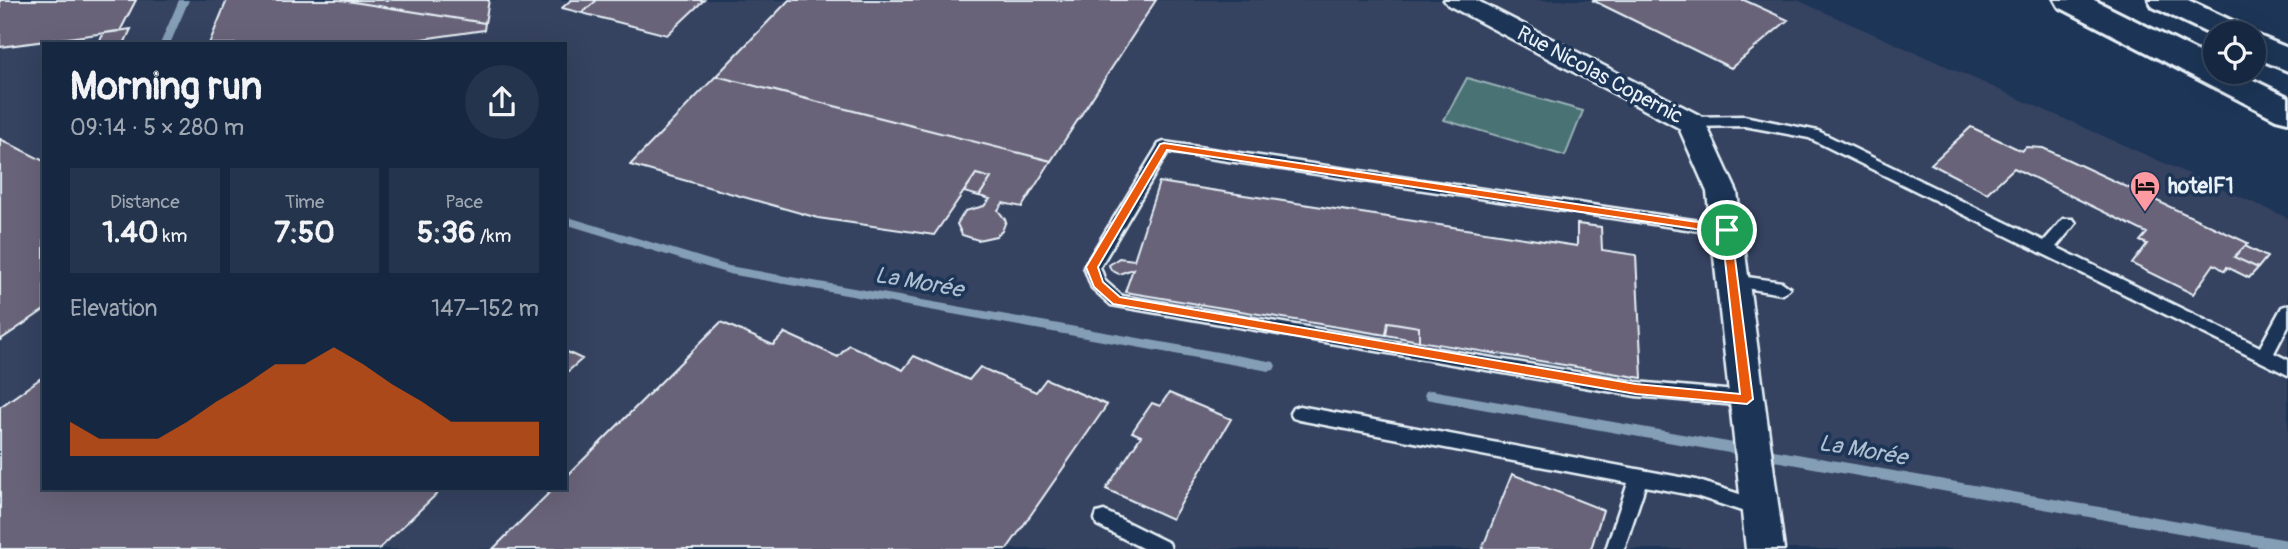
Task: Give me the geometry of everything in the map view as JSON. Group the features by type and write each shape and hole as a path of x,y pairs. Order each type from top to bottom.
{"highway":[{"path":"2070,0 2288,111"},
{"path":"2165,0 2208,21"},
{"path":"2194,0 2219,21"},
{"path":"2266,50 2288,61"}],"street":[{"name":"Rue Nicolas Copernic","path":"1457,0 1691,122 1722,191 1765,549"}],"lane":[{"path":"1691,122 1744,121 1813,134 2288,368"},
{"path":"1727,230 1164,147 1092,267 1098,284 1117,301 1748,410"},
{"path":"2045,250 2068,223"},
{"path":"1733,281 1782,288"},
{"path":"2264,356 2288,311"},
{"path":"1300,413 1696,488 1758,493"},
{"path":"1615,549 1639,477"},
{"path":"1104,519 1162,549"}],"shaded area":[{"path":"0,0 1797,0 2288,218 2288,549 0,549"}],"green space":[{"path":"1467,78 1583,111 1565,156 1444,120"}],"building":[{"path":"0,0 136,0 120,31 0,47"},
{"path":"227,0 341,0 485,23 484,30 401,42 210,42"},
{"path":"341,0 489,0 485,23"},
{"path":"571,0 597,0 582,13 562,8"},
{"path":"597,0 704,0 667,35 582,13"},
{"path":"789,0 1156,0 1051,161 716,76"},
{"path":"1592,0 1744,0 1788,20 1731,68"},
{"path":"131,29 125,42 99,42 104,33"},
{"path":"716,76 1051,161 1022,207 1003,203 998,210 1006,221 1002,231 996,236 978,240 962,235 957,224 965,211 984,206 990,199 979,196 991,178 976,174 934,235 818,218 630,165"},
{"name":"hotelF1","path":"1971,127 2022,151 2026,147 2043,148 2248,243 2234,257 2258,268 2249,278 2227,267 2225,271 2214,264 2193,294 2132,264 2147,244 2140,241 2147,233 2014,168 1987,193 1931,164"},
{"path":"0,139 42,160 42,311 0,340"},
{"path":"976,174 991,178 979,196 964,192"},
{"path":"1159,182 1577,246 1577,224 1601,227 1602,250 1636,255 1642,378 1419,341 1419,327 1388,322 1386,335 1125,292 1133,269 1119,274 1111,270 1109,265 1119,258 1134,260"},
{"path":"2245,246 2267,257 2258,268 2234,257"},
{"path":"721,322 773,345 785,333 838,357 849,345 903,370 914,356 969,380 980,367 1036,392 1046,379 1107,405 1007,549 493,549 552,490 567,490 567,476"},
{"path":"1388,322 1419,327 1419,341 1386,335"},
{"path":"567,352 582,359 567,372"},
{"path":"42,377 42,490 441,490 379,549 0,549 0,407"},
{"path":"1169,393 1231,419 1172,519 1106,489 1141,436 1132,432 1152,403 1160,406"},
{"path":"1512,474 1603,510 1591,549 1482,549"}],"waterway":[{"name":"La Morée","path":"166,42 184,0"},
{"name":"La Morée","path":"567,221 729,270 1269,366"},
{"name":"La Morée","path":"1431,395 2288,546"}],"place":[{"name":"hotelF1","path":"2145,213"}],"route":[{"path":"1164,147 1727,230 1747,399 1636,389 1117,301 1098,284 1092,267 1164,147"}]}
